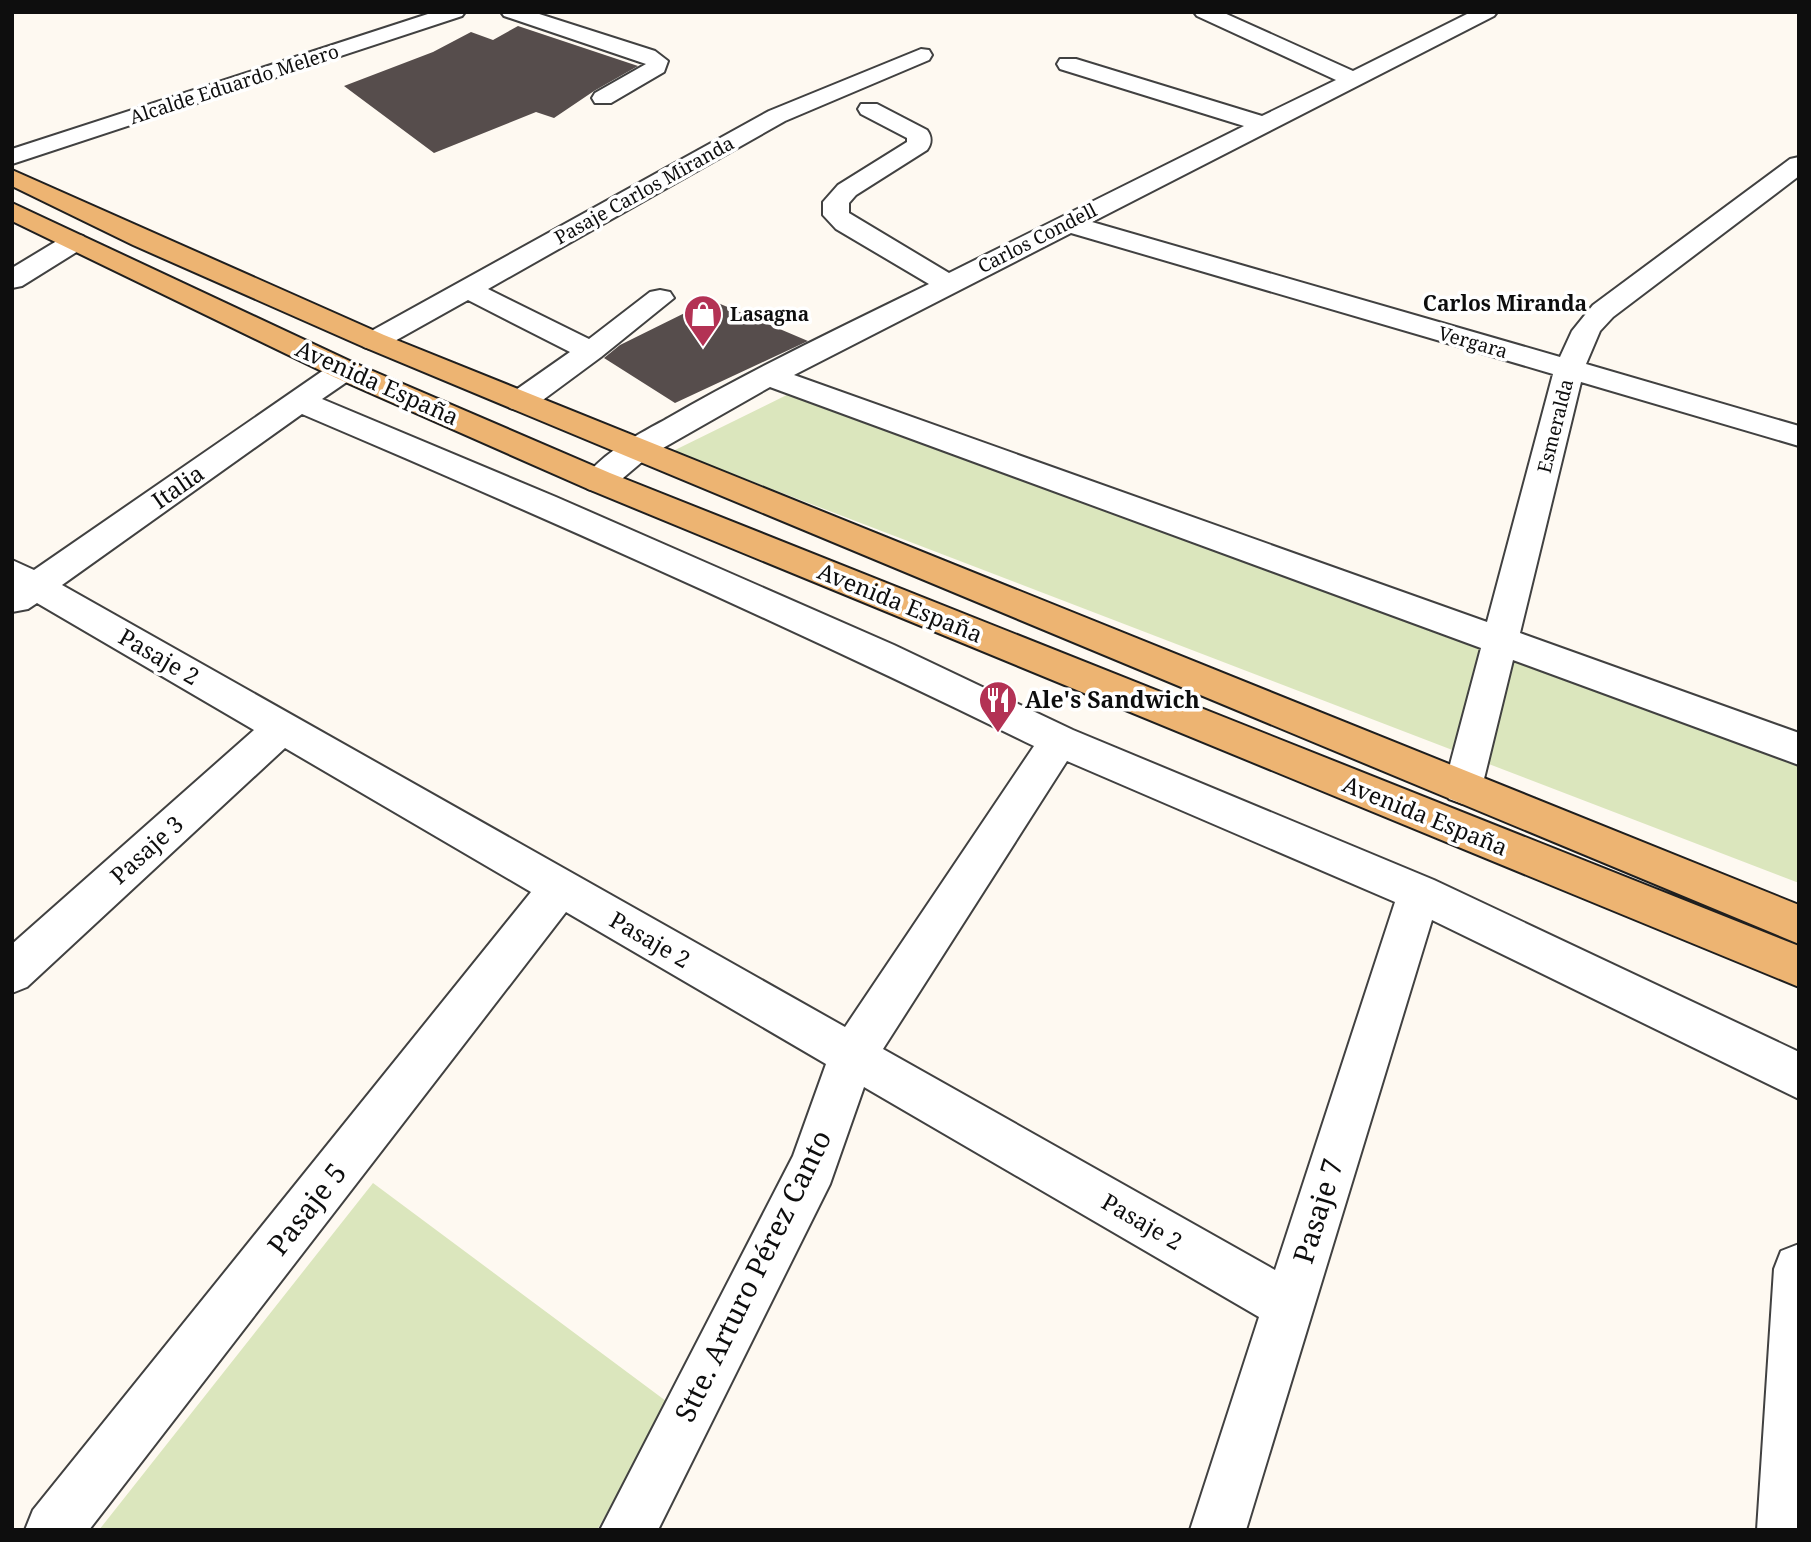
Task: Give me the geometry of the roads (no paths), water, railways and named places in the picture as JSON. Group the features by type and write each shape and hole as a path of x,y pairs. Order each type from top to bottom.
{"main road":[{"name":"Avenida España","path":"12,177 142,239 374,341 1799,925"},
{"name":"Avenida España","path":"12,211 344,370 599,481 1799,967"}],"street":[{"name":"Alcalde Eduardo Melero","path":"12,157 455,12"},
{"path":"511,12 657,61 656,67 603,98"},
{"path":"1205,12 1352,79"},
{"name":"Carlos Condell","path":"599,481 638,449 769,376 947,283 1486,12"},
{"name":"Pasaje Carlos Miranda","path":"374,341 777,116 921,55"},
{"path":"1068,64 1263,124"},
{"path":"869,110 919,135 921,140 919,145 847,190 836,202 836,215 845,224 947,283"},
{"name":"Esmeralda","path":"1463,787 1569,370 1581,337 1588,325 1603,311 1799,164"},
{"name":"Vergara","path":"1066,223 1799,436"},
{"path":"12,281 74,242"},
{"path":"468,288 490,302 591,351"},
{"path":"521,401 660,298"},
{"name":"Italia","path":"20,587 300,402 344,370"},
{"path":"769,376 1799,749"},
{"name":"Avenida España","path":"300,402 545,505 881,655 1060,741 1419,893 1799,1076"},
{"name":"Pasaje 2","path":"20,587 282,728 1289,1306"},
{"name":"Pasaje 3","path":"12,972 282,728"},
{"name":"Stte. Arturo Pérez Canto","path":"628,1530 813,1167 852,1056 1024,790 1060,741"},
{"name":"Pasaje 5","path":"53,1530 560,888"},
{"name":"Pasaje 7","path":"1218,1530 1419,893"},
{"path":"1785,1530 1799,1269"}],"place":[{"name":"Lasagna","path":"703,348"},
{"name":"Ale's Sandwich","path":"998,734"}],"district":[{"name":"Carlos Miranda","path":"1505,304"}]}
